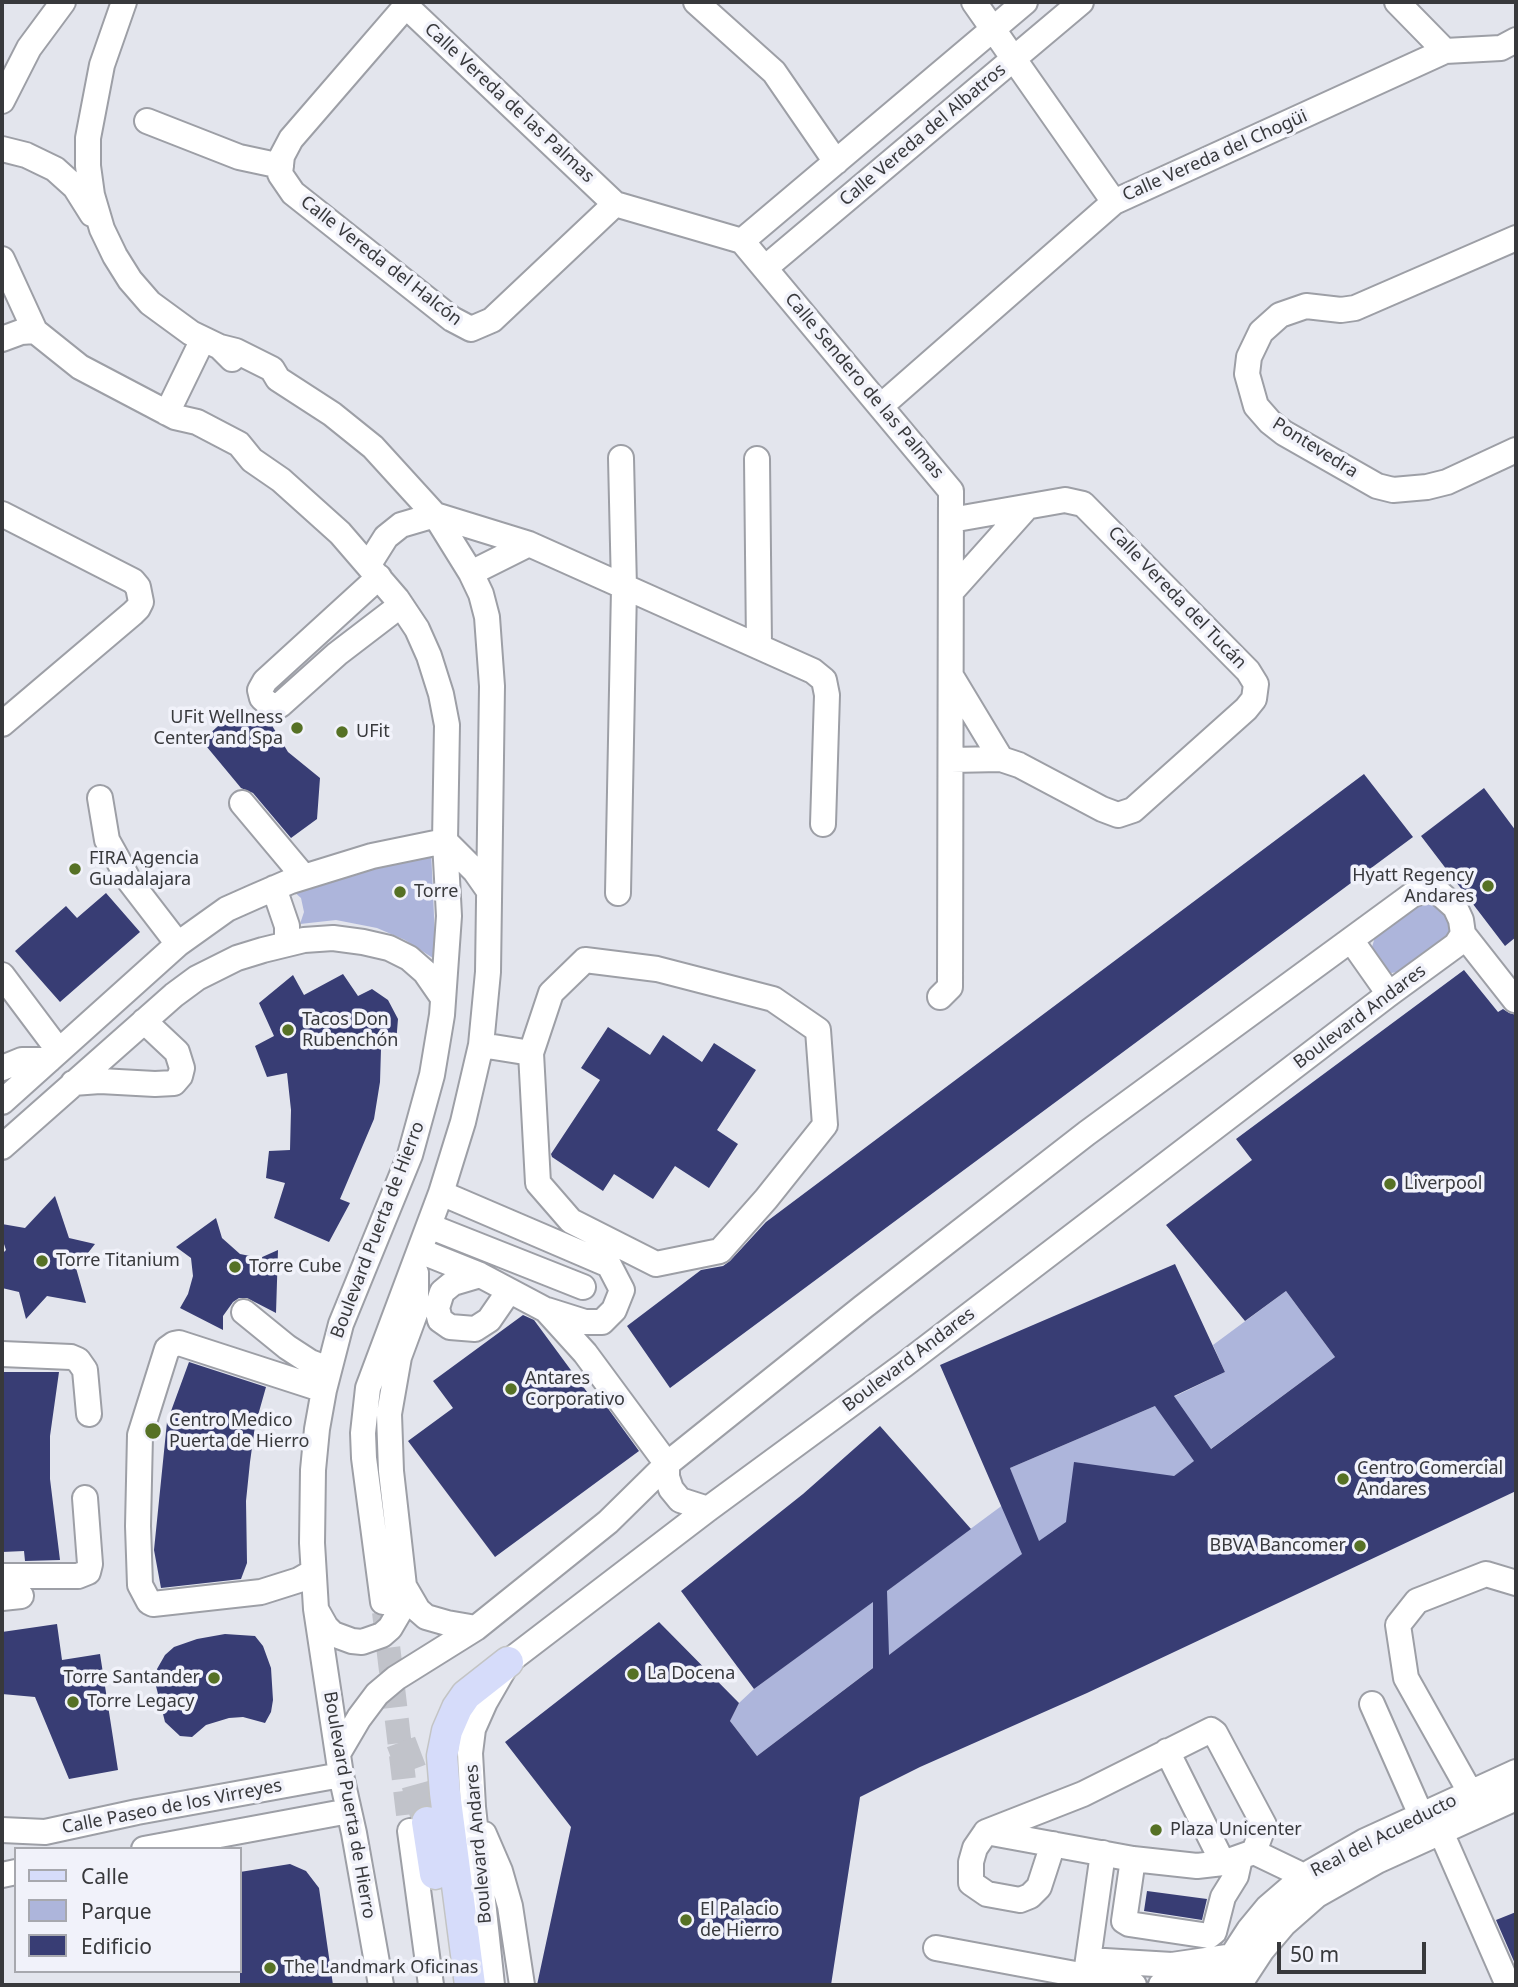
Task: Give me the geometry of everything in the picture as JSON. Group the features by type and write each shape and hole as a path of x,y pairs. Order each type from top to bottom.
{"main road":[{"path":"470,1985 444,1793 442,1756 447,1731 466,1695 508,1661"},
{"path":"419,1826 451,1985"}],"street":[{"path":"2,101 29,48 63,2"},
{"path":"102,229 92,195 88,138 103,65 124,2"},
{"path":"696,2 774,72 836,162"},
{"path":"974,2 1114,202"},
{"name":"Calle Vereda del Albatros","path":"742,241 1025,2"},
{"name":"Calle Vereda del Albatros","path":"765,268 1081,2"},
{"path":"1397,2 1446,51"},
{"path":"147,121 239,157 281,166 282,156 291,139 405,4"},
{"name":"Calle Vereda de las Palmas","path":"405,4 615,204"},
{"name":"Calle Vereda del Chogüi","path":"881,406 1114,202 1446,51 1501,48 1516,40"},
{"path":"2,149 26,155 55,169 75,187 130,280 150,303 171,320 232,359 268,377 278,379 332,414 373,447 435,515 481,594 487,617 492,685 488,954 481,1045 463,1122 441,1193 375,1366 365,1409 363,1458 383,1602"},
{"name":"Calle Vereda del Halcón","path":"281,166 280,174 293,192 443,312 471,329 492,320 615,204"},
{"path":"615,204 742,241"},
{"name":"Pontevedra","path":"1516,237 1355,308 1341,310 1306,306 1280,315 1261,332 1249,357 1247,374 1256,406 1270,422 1284,433 1377,486 1393,490 1447,482 1516,450"},
{"name":"Calle Sendero de las Palmas","path":"742,241 951,491 950,987 940,997"},
{"name":"Boulevard Puerta de Hierro","path":"2,259 35,331 80,368 171,415 197,422 239,444 252,460 310,505 374,570 401,605 417,629 441,694 447,724 445,841 449,916 443,998 432,1075 410,1155 341,1324 326,1380 313,1470 313,1572 316,1609 340,1764 381,1985"},
{"path":"2,339 21,332 35,331"},
{"path":"171,415 212,344"},
{"path":"618,893 624,588 621,458"},
{"path":"757,459 759,646"},
{"name":"Calle Vereda del Tucán","path":"950,760 1001,759 1118,815 1133,810 1245,709 1254,699 1256,684 1248,671 1083,504 1065,500 951,520"},
{"path":"951,592 1027,507"},
{"path":"2,514 133,581 141,602 133,613 2,724"},
{"path":"401,605 280,705 270,705 262,698 260,690 265,681 336,616 374,570 386,537 401,526 435,515 529,544 813,671 824,680 827,695 823,824"},
{"path":"471,573 529,544"},
{"path":"336,616 357,639"},
{"path":"951,675 1001,759"},
{"path":"100,798 107,840 128,879 178,944"},
{"path":"242,803 304,877"},
{"path":"2,1102 178,944 227,909 274,888 372,856 445,841 475,871 489,891"},
{"path":"274,888 287,926 287,944"},
{"path":"340,1764 359,1718 377,1694 397,1678 476,1628 608,1522 667,1464 1087,1133 1412,895 1422,891 1437,891 1455,907 1463,934 1515,1000"},
{"name":"Boulevard Andares","path":"492,1985 473,1807 470,1753 474,1729 485,1702 508,1661 1002,1291 1389,993 1456,945 1463,934"},
{"path":"2,1147 144,1021 197,978 237,958 287,944 333,938 363,942 389,948 409,958 425,972 443,998"},
{"path":"1351,940 1389,993"},
{"path":"447,950 488,954"},
{"path":"585,960 657,968 772,999 818,1030 825,1125 720,1251 656,1264 571,1221 538,1183 531,1053 551,993 585,960"},
{"path":"2,975 54,1055"},
{"path":"73,1083 174,1083 182,1068 177,1052 144,1021"},
{"path":"481,1045 531,1053"},
{"path":"2,1068 22,1060 54,1055"},
{"path":"417,1256 480,1276 546,1310 585,1322 602,1322 614,1310 622,1290 609,1265 441,1193"},
{"path":"429,1226 583,1287"},
{"path":"316,1609 326,1627 342,1639 352,1641 372,1639 390,1628 396,1620 404,1586 391,1471 389,1414 399,1357 416,1311 417,1256"},
{"path":"480,1276 453,1283 442,1292 437,1308 440,1320 450,1327 475,1329 489,1320 509,1291"},
{"path":"546,1310 585,1353 667,1464 671,1489 680,1500 708,1509"},
{"path":"244,1312 310,1362 326,1380"},
{"path":"313,1572 299,1580 261,1592 153,1604 149,1602 140,1585 140,1435 167,1349 174,1344 180,1343 326,1380"},
{"path":"2,1354 71,1357 78,1360 85,1370 89,1414"},
{"path":"644,1487 667,1495 677,1507 678,1532"},
{"path":"2,1576 78,1576 88,1572 90,1564 85,1498"},
{"path":"1470,1792 1406,1678 1398,1625 1417,1601 1486,1574 1516,1583"},
{"path":"404,1586 418,1610 426,1617 476,1628"},
{"path":"1372,1704 1421,1815"},
{"path":"1053,1844 1039,1887 1030,1896 1020,1900 987,1894 971,1882 973,1855 986,1832 1124,1776 1211,1730 1264,1825 1239,1858 1236,1876 1223,1897 1214,1932 1209,1936 1124,1921 1133,1859"},
{"path":"1167,1751 1239,1858"},
{"name":"Calle Paseo de los Virreyes","path":"2,1830 45,1832 340,1764"},
{"name":"Real del Acueducto","path":"1237,1969 1284,1924 1310,1886 1365,1841 1516,1772"},
{"name":"Real del Acueducto","path":"1310,1886 1377,1861 1516,1798"},
{"path":"473,1807 500,1871 510,1906 522,1985"},
{"name":"Calle Paseo de los Virreyes","path":"155,1847 349,1811"},
{"path":"419,1826 431,1985"},
{"path":"986,1832 1133,1859 1197,1866 1239,1858 1310,1886"},
{"path":"1441,1832 1508,1985"},
{"path":"1086,1974 1103,1853"},
{"path":"936,1948 1086,1974 1133,1985"},
{"path":"1086,1974 1172,1965 1237,1969"},
{"path":"1161,1985 1174,1985 1237,1969"}],"green space":[{"path":"431,850 436,960 405,940 377,928 336,920 300,924 304,912 301,898 291,889"},
{"path":"1422,903 1437,905 1449,915 1452,929 1445,940 1404,971 1391,973 1377,965 1371,950 1376,934"},
{"path":"1286,1291 1335,1357 1070,1553 1053,1531 757,1756 730,1721 739,1703 754,1689 1019,1493 1010,1468 1155,1406 1225,1372 1213,1345"}],"building":[{"path":"232,713 268,719 288,752 320,778 317,819 291,838 253,793 241,788 202,741"},
{"path":"1364,774 1413,837 670,1388 627,1326 701,1270 723,1266 730,1261 766,1222"},
{"name":"Hyatt Regency Andares","path":"1484,788 1516,831 1516,937 1505,946 1421,836"},
{"path":"106,893 140,932 60,1002 15,951 66,906 77,918"},
{"name":"Centro Comercial Andares","path":"1464,970 1498,1012 1503,1009 1516,1015 1516,1491 860,1797 831,1985 537,1985 571,1827 505,1742 659,1622 739,1703 730,1721 757,1756 873,1668 873,1602 754,1689 681,1591 803,1494 880,1426 971,1529 887,1591 889,1655 1022,1554 940,1365 1175,1264 1225,1372 1174,1396 1211,1449 1335,1357 1286,1291 1245,1321 1166,1225 1252,1160 1236,1139","holes":["1155,1406 1194,1461 1174,1476 1074,1462 1066,1522 1039,1541 1010,1468"]},
{"path":"343,974 358,996 372,989 388,1000 398,1019 396,1043 381,1049 380,1082 374,1119 340,1199 350,1203 329,1242 274,1218 285,1183 266,1178 269,1151 290,1150 291,1110 287,1073 267,1077 255,1046 274,1036 259,1003 293,975 304,995"},
{"path":"608,1027 650,1055 663,1035 702,1062 714,1043 756,1070 717,1130 738,1144 709,1188 675,1166 653,1199 614,1174 603,1191 552,1157 551,1154 600,1080 581,1068"},
{"name":"Torre Titanium","path":"55,1196 69,1238 95,1244 76,1268 86,1303 47,1296 26,1319 19,1292 2,1288 2,1254 6,1250 2,1238 2,1224 25,1228"},
{"name":"Torre Cube","path":"216,1218 222,1238 240,1254 260,1258 278,1250 276,1313 247,1298 239,1298 223,1316 223,1330 180,1308 188,1294 193,1276 191,1258 176,1247"},
{"path":"523,1315 534,1320 590,1396 596,1392 639,1451 495,1557 408,1441 453,1408 433,1381"},
{"path":"189,1362 266,1387 255,1426 250,1462 246,1501 247,1563 241,1579 161,1588 154,1550 167,1422"},
{"path":"2,1372 59,1372 50,1436 50,1479 60,1560 25,1561 24,1551 2,1552"},
{"name":"Torre Legacy","path":"57,1624 62,1660 100,1654 118,1770 69,1779 35,1697 2,1694 2,1632"},
{"name":"Torre Santander","path":"225,1634 255,1636 263,1646 271,1668 271,1712 265,1723 243,1717 229,1718 206,1725 192,1737 180,1736 165,1722 156,1686 157,1669 165,1655 174,1647"},
{"path":"290,1864 306,1871 319,1888 333,1985 240,1985 242,1872"},
{"path":"1147,1891 1207,1899 1202,1920 1144,1911"},
{"path":"1516,1912 1516,1966 1496,1920"}],"tunnel":[{"path":"384,1612 410,1831"},
{"path":"401,1742 427,1822"}],"place":[{"name":"UFit Wellness Center and Spa","path":"297,728"},
{"name":"UFit","path":"342,732"},
{"name":"FIRA Agencia Guadalajara","path":"75,869"},
{"name":"Hyatt Regency Andares","path":"1488,886"},
{"name":"Torre","path":"400,892"},
{"name":"Tacos Don Rubenchón","path":"288,1030"},
{"name":"Liverpool","path":"1390,1184"},
{"name":"Torre Titanium","path":"42,1261"},
{"name":"Torre Cube","path":"235,1267"},
{"name":"Antares Corporativo","path":"511,1389"},
{"name":"Centro Medico Puerta de Hierro","path":"153,1431"},
{"name":"Centro Comercial Andares","path":"1343,1479"},
{"name":"BBVA Bancomer","path":"1360,1546"},
{"name":"La Docena","path":"633,1674"},
{"name":"Torre Santander","path":"214,1678"},
{"name":"Torre Legacy","path":"73,1702"},
{"name":"Plaza Unicenter","path":"1156,1830"},
{"name":"El Palacio de Hierro","path":"686,1920"},
{"name":"The Landmark Oficinas","path":"270,1968"}]}
